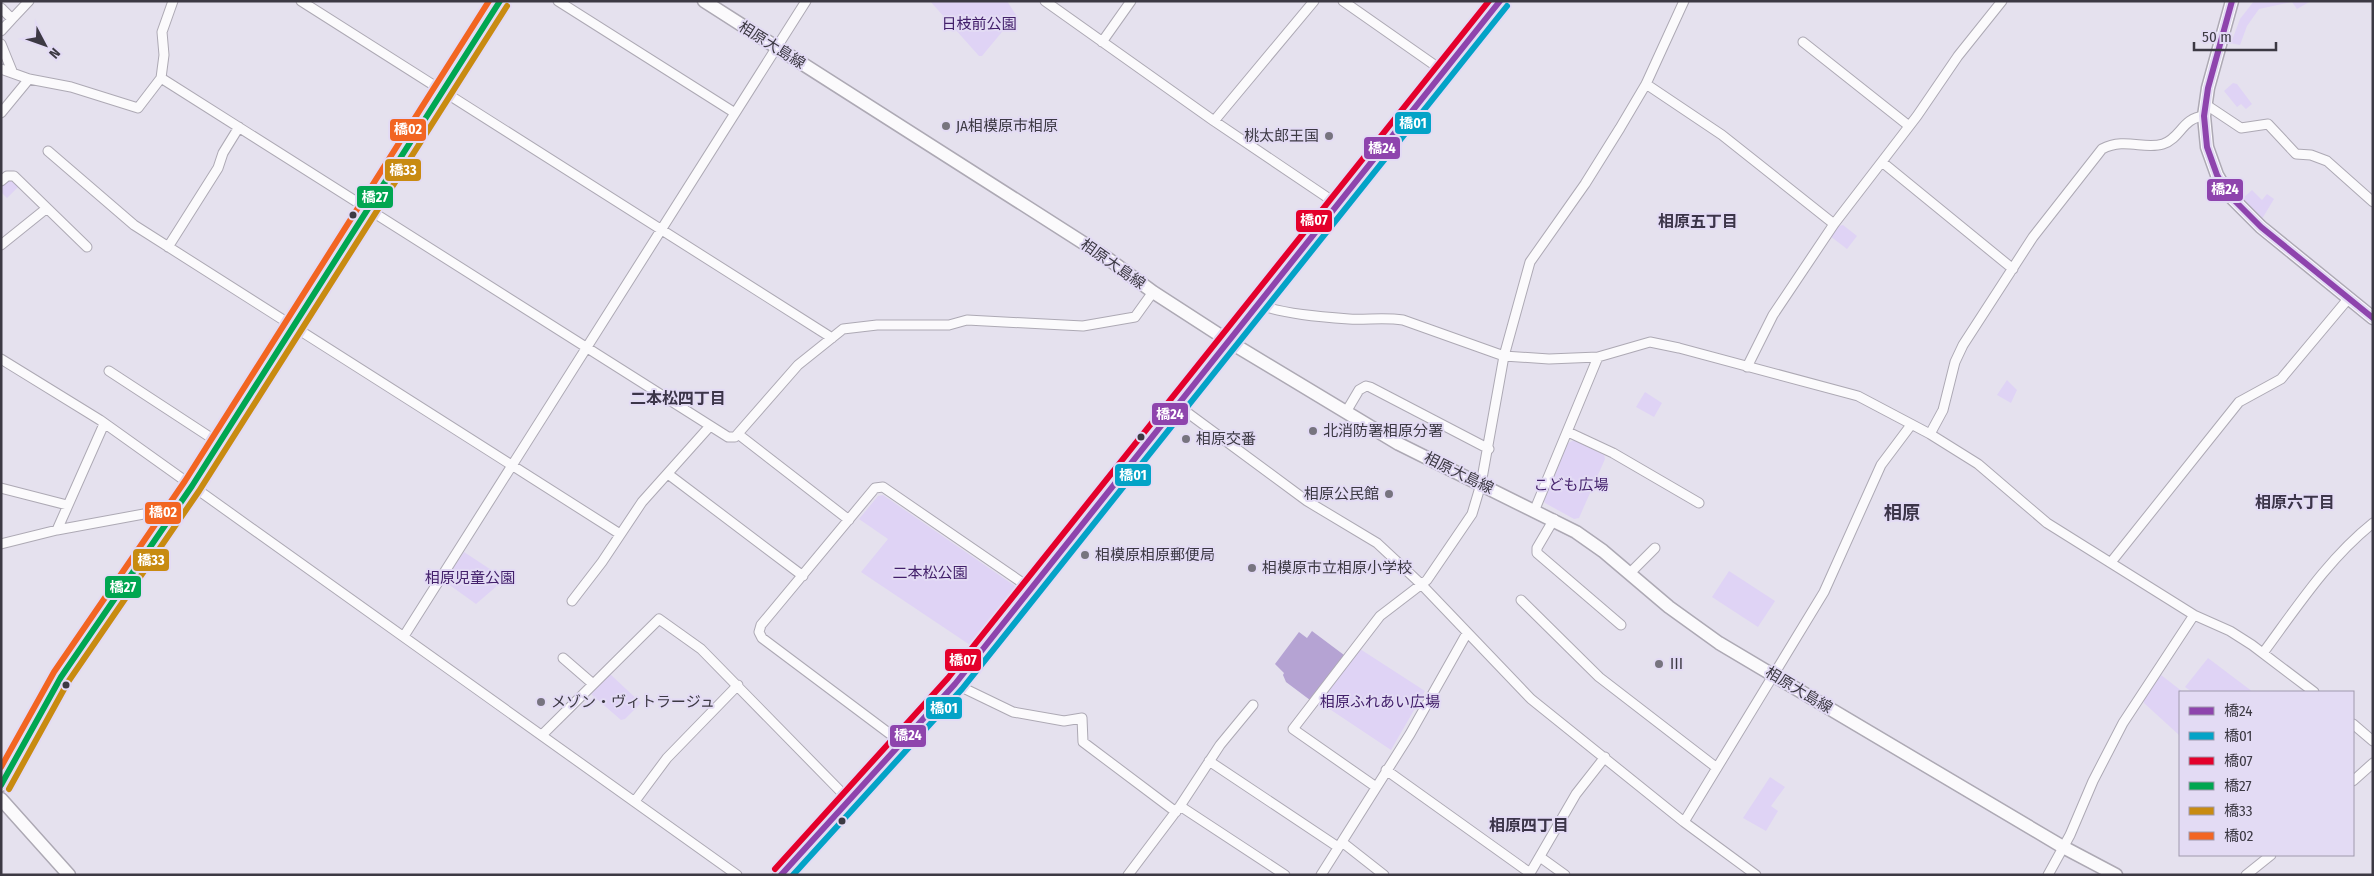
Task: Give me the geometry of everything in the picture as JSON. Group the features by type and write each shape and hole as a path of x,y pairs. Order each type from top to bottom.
{"highway":[{"path":"781,875 955,684 1500,1"}],"street":[{"path":"1,31 29,1"},
{"path":"1,69 29,79 70,87 138,108 161,78 164,56 162,32 173,1"},
{"path":"301,1 832,338"},
{"path":"1,785 61,676 220,443 292,326 500,1"},
{"path":"558,1 735,114"},
{"name":"相原大島線","path":"704,1 1108,258 1153,292 1228,341 1400,444 1554,519 1588,540 1687,621 1772,674 2063,847 2116,875"},
{"path":"404,636 806,1"},
{"path":"1045,1 1214,121 1337,204"},
{"path":"1102,42 1130,1"},
{"path":"1214,121 1314,1"},
{"path":"1343,1 1443,71"},
{"path":"1376,786 1292,729 1380,616 1421,584 1435,570 1472,514 1489,449 1504,356 1530,262 1593,172 1646,84 1684,1"},
{"path":"1747,367 1773,315 1834,224 1909,126 1958,56 2002,1"},
{"path":"2232,1 2204,110 2207,147 2211,161 2228,194 2261,227 2373,318"},
{"path":"1,8 12,19"},
{"path":"1804,42 1909,126"},
{"path":"1,44 12,72"},
{"path":"161,78 728,437 735,437 798,365 843,329 877,325 949,325 967,320 1083,326 1097,325 1135,317 1153,292"},
{"path":"1,113 29,79"},
{"path":"1646,84 1722,135 1834,224"},
{"path":"2204,110 2241,128 2268,124 2296,154 2311,155 2327,161 2373,202"},
{"path":"1930,434 1943,410 1955,362 1963,345 2046,219 2102,149 2119,143 2162,144 2170,140 2191,118 2204,110"},
{"path":"168,247 218,168 223,153 239,127"},
{"path":"48,152 123,217 620,534"},
{"path":"1882,162 2013,269"},
{"path":"1,181 7,176 14,176 87,247"},
{"path":"1,246 46,208"},
{"path":"2112,562 2239,402 2281,379 2348,299"},
{"path":"1258,304 1270,309 1348,319 1387,318 1403,320 1504,356 1549,360 1598,357 1650,342 1858,396 1930,434 1978,464 2047,523 2194,615 2230,631 2263,653 2313,691"},
{"path":"1534,509 1598,357"},
{"path":"1,359 104,424 737,875"},
{"path":"109,371 220,443"},
{"path":"1346,412 1359,390 1366,386 1370,387 1489,449"},
{"path":"1177,405 1307,501 1377,544 1421,584 1532,699 1684,822 1756,875"},
{"path":"57,530 104,424"},
{"path":"1684,822 1772,674 1824,592 1881,465 1911,425"},
{"path":"572,601 602,562 642,502 710,426"},
{"path":"1568,432 1613,453 1699,503"},
{"path":"738,434 849,520"},
{"path":"668,474 802,576"},
{"path":"902,743 761,636 759,630 761,625 874,488 883,487 1030,588"},
{"path":"1,488 67,505"},
{"path":"1,544 57,530 176,508"},
{"path":"1554,519 1537,548 1537,553 1621,625"},
{"path":"2263,653 2328,564 2350,541 2373,523"},
{"path":"1630,573 1654,548"},
{"path":"1521,600 1600,678 1717,768"},
{"path":"2048,875 2123,723 2194,615"},
{"path":"542,735 659,619 701,649 849,800"},
{"path":"1321,875 1410,734 1467,633"},
{"path":"563,658 592,684"},
{"path":"955,684 1013,712 1064,721 1082,718 1083,742 1178,809 1286,875"},
{"path":"634,801 667,758 738,685"},
{"path":"1128,875 1178,809 1209,762 1252,705"},
{"path":"2354,725 2373,741"},
{"path":"1386,770 1529,874 1576,794 1605,758"},
{"path":"1209,762 1340,844 1384,875"},
{"path":"2354,780 2373,763"},
{"path":"1,799 69,875"},
{"path":"2246,875 2270,856"},
{"path":"1540,857 1565,875"}],"green space":[{"name":"日枝前公園","path":"930,1 1007,1 1016,15 982,56 979,56"},
{"path":"2254,1 2311,1 2297,9 2292,2 2259,9 2247,26 2240,45 2231,43 2240,19"},
{"path":"2233,83 2237,84 2252,104 2246,109 2241,104 2237,107 2224,91"},
{"path":"13,180 19,186 7,198 1,192 1,186 6,181"},
{"path":"2252,190 2262,200 2267,194 2274,199 2262,219 2242,199"},
{"path":"1843,225 1857,236 1847,249 1830,236 1838,226"},
{"path":"2007,380 2017,390 2011,403 1997,395"},
{"path":"1645,392 1662,403 1654,417 1636,407"},
{"name":"こども広場","path":"1574,440 1604,455 1605,459 1579,518 1574,519 1545,503 1543,498 1568,443"},
{"name":"二本松公園","path":"883,495 1015,586 1016,592 973,647 861,572 888,539 859,519 878,496"},
{"name":"相原児童公園","path":"464,552 505,579 476,604 444,581"},
{"path":"1729,571 1775,601 1758,627 1712,597"},
{"name":"相原ふれあい広場","path":"1360,649 1425,691 1391,750 1319,702"},
{"path":"2208,658 2252,691 2191,691 2185,687"},
{"path":"610,674 641,703 625,719 621,720 591,694"},
{"path":"2161,675 2182,691 2179,691 2179,735 2144,703 2143,698"},
{"path":"1770,777 1785,787 1771,806 1778,811 1766,831 1743,818"}],"shaded area":[{"path":"1312,631 1344,655 1310,700 1286,682 1284,673 1275,664 1299,632 1307,638"}],"transit line":[{"name":"橋02","path":"1,767 54,672 185,481 489,1"},
{"name":"橋27","path":"1,785 61,677 192,486 500,1"},
{"name":"橋07","path":"775,869 948,678 1489,1"},
{"name":"橋24","path":"781,875 955,684 1500,1"},
{"name":"橋24","path":"2232,1 2208,88 2204,116 2207,147 2217,175 2228,194 2261,227 2373,318"},
{"name":"橋33","path":"9,789 68,682 199,491 507,6"},
{"name":"橋01","path":"793,875 962,689 1507,6"}],"place":[{"name":"JA相模原市相原","path":"946,126"},
{"name":"桃太郎王国","path":"1329,136"},
{"name":"北消防署相原分署","path":"1313,431"},
{"name":"相原交番","path":"1186,439"},
{"name":"相原公民館","path":"1389,494"},
{"name":"相模原相原郵便局","path":"1085,555"},
{"name":"相模原市立相原小学校","path":"1252,568"},
{"name":"Ⅲ","path":"1659,664"},
{"name":"メゾン・ヴィトラージュ","path":"541,702"}],"district":[{"name":"相原五丁目","path":"1698,221"},
{"name":"二本松四丁目","path":"678,398"},
{"name":"相原六丁目","path":"2295,502"},
{"name":"相原","path":"1902,513"},
{"name":"相原四丁目","path":"1529,825"}]}
